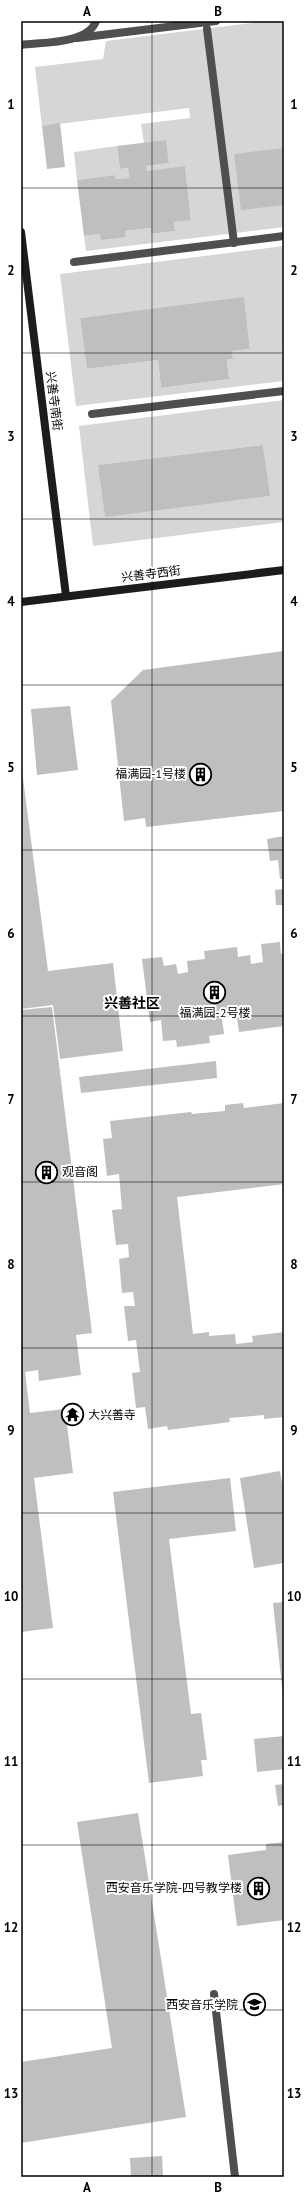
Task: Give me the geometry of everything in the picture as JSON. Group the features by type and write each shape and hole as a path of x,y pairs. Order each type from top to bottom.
{"street":[{"path":"76,38 90,32 96,21"},
{"path":"21,45 216,21"},
{"path":"207,29 234,243"},
{"name":"兴善寺南街","path":"21,232 66,596"},
{"path":"74,262 284,236"},
{"path":"92,414 284,390"},
{"name":"兴善寺西街","path":"21,602 284,570"},
{"path":"214,1994 235,2177"}],"shaded area":[{"path":"269,21 284,21 284,227 86,251 84,236 100,234 126,237 125,231 150,228 151,234 175,231 174,222 191,219 185,167 147,171 146,166 169,163 166,141 144,143 141,124 190,118 189,108 42,126 35,67 103,59 106,41"},
{"path":"117,146 120,169 128,168 129,178 116,179 115,175 77,180 74,152"},
{"path":"284,246 284,345 282,345 284,381 76,406 60,274","holes":["244,298 250,349 232,351 233,359 227,359 229,379 161,388 158,360 87,369 80,318"]},
{"path":"284,400 284,522 93,546 79,426","holes":["263,445 269,496 105,516 99,465"]}],"building":[{"path":"60,123 65,167 47,169 42,126"},
{"path":"166,140 169,163 146,166 147,171 185,166 191,220 174,222 175,231 151,234 150,228 125,231 126,237 101,240 100,234 84,236 77,180 115,175 116,179 129,178 128,168 120,169 117,146"},
{"path":"284,148 284,205 241,210 234,154"},
{"path":"244,297 250,349 232,351 233,359 227,359 229,379 161,388 158,360 87,369 80,318"},
{"path":"263,445 270,496 105,517 98,465"},
{"name":"福满园-1号楼","path":"284,651 284,811 146,827 145,818 124,821 111,701 143,670"},
{"path":"70,706 78,770 37,775 31,709"},
{"path":"21,763 48,971 113,963 123,1051 60,1059 53,1005 21,1009"},
{"path":"284,836 284,879 280,879 278,860 270,861 267,839"},
{"path":"284,889 284,905 276,905 275,890"},
{"name":"福满园-2号楼","path":"280,942 281,954 284,954 284,1026 239,1032 236,1010 221,1011 224,1034 209,1036 210,1043 177,1047 176,1040 163,1041 161,1020 150,1022 142,959 162,957 164,966 176,964 178,974 188,972 187,961 205,959 204,951 237,947 238,957 250,955 251,964 263,962 261,944"},
{"name":"观音阁","path":"52,1007 92,1333 76,1335 81,1375 39,1381 38,1370 25,1372 30,1413 65,1409 73,1473 34,1478 53,1628 21,1632 21,1010"},
{"path":"216,1061 217,1078 81,1093 79,1077"},
{"path":"243,1103 244,1108 284,1103 284,1184 177,1197 193,1334 209,1332 209,1336 235,1334 236,1344 253,1342 252,1336 284,1332 284,1417 264,1419 264,1415 229,1418 230,1422 168,1430 167,1426 148,1429 145,1407 136,1408 132,1373 140,1372 136,1340 128,1341 124,1306 135,1306 133,1292 122,1293 119,1259 129,1257 128,1244 116,1245 112,1210 122,1209 119,1174 107,1176 103,1139 112,1138 110,1121 191,1112 192,1114 225,1111 225,1105"},
{"path":"280,1471 284,1494 284,1563 254,1568 240,1478"},
{"path":"230,1478 236,1531 169,1539 191,1714 201,1713 207,1760 201,1760 203,1776 149,1783 113,1492"},
{"path":"284,1602 284,1696 283,1696 273,1603"},
{"path":"284,1736 284,1769 257,1772 254,1739"},
{"path":"284,1784 284,1805 278,1806 275,1785"},
{"path":"138,1813 186,2117 21,2143 21,2062 112,2048 77,1822"},
{"name":"西安音乐学院-四号教学楼","path":"284,1842 284,1920 237,1926 228,1855 266,1850 266,1844"},
{"path":"162,2156 163,2177 131,2177 130,2158"}],"place":[{"name":"福满园-1号楼","path":"201,774"},
{"name":"福满园-2号楼","path":"215,992"},
{"name":"观音阁","path":"47,1172"},
{"name":"大兴善寺","path":"73,1415"},
{"name":"西安音乐学院-四号教学楼","path":"258,1888"},
{"name":"西安音乐学院","path":"254,2005"}],"district":[{"name":"兴善社区","path":"132,1003"}]}
